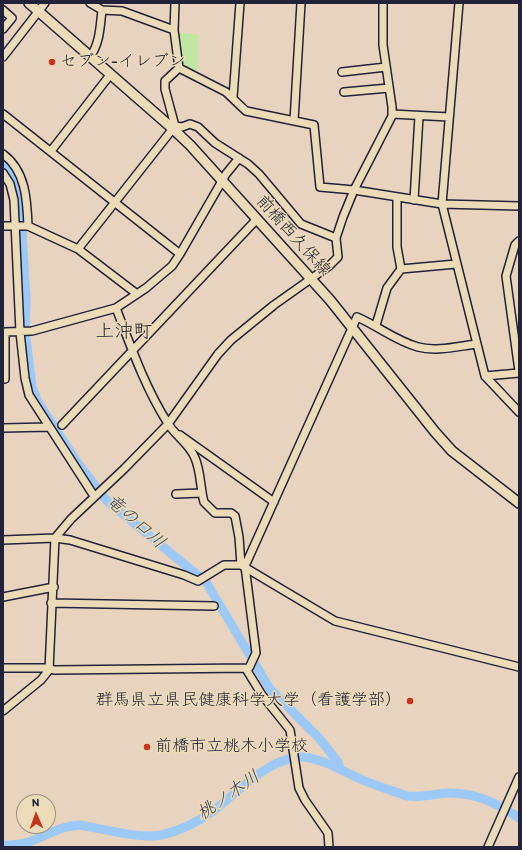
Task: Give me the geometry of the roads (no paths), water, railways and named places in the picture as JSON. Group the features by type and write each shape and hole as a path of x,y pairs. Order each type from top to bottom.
{"main road":[{"name":"前橋西久保線","path":"29,3 110,75 174,127 311,278 452,451 519,503"}],"street":[{"path":"3,57 45,3"},
{"path":"90,3 102,10 122,11 174,30"},
{"path":"175,3 174,30 179,68"},
{"path":"233,97 240,3"},
{"path":"294,122 301,3"},
{"path":"3,711 41,680 47,674 49,668 51,603 54,587 55,538 71,519 124,469 168,424 218,354 231,340 274,305 330,266 338,257 336,238 354,190 392,114 382,44 383,3"},
{"path":"459,3 442,204 485,376 519,412"},
{"path":"3,10 12,18 3,29"},
{"path":"90,57 95,50 98,40 102,10"},
{"path":"3,44 9,49"},
{"path":"342,72 386,67"},
{"path":"179,68 233,97 246,111 314,125 320,188 354,190 442,204 519,206"},
{"path":"174,127 165,90 165,81 179,68"},
{"path":"51,151 110,75"},
{"path":"344,92 389,88"},
{"path":"3,114 180,254"},
{"path":"392,114 449,117"},
{"path":"414,200 419,116"},
{"path":"174,127 182,127 190,124 198,127 215,143 239,158 261,176 301,224 336,238"},
{"path":"78,249 114,201 174,127"},
{"path":"3,154 17,170 24,186 27,226"},
{"path":"3,379 5,379 5,332 32,331 116,308 137,294 172,266 222,181 239,158"},
{"path":"3,174 12,193 21,331 25,378 29,395 94,496"},
{"path":"376,325 387,288 401,269 397,247 397,197"},
{"path":"62,425 257,219"},
{"path":"3,226 27,226 78,249 137,294"},
{"path":"485,376 519,372 506,276 515,245 519,241"},
{"path":"401,269 456,264"},
{"path":"116,308 148,387 168,424 178,434 194,456 200,471 201,493 204,502 215,512 231,513 234,516 239,537 256,656 248,668"},
{"path":"243,566 274,502 357,317 376,325 393,337 419,347 436,348 477,344"},
{"path":"3,428 49,427"},
{"path":"178,434 188,439 274,502"},
{"path":"176,494 201,493"},
{"path":"3,540 55,538 70,540 198,580 224,564 243,566 328,618 519,666"},
{"path":"3,597 54,587"},
{"path":"51,603 214,606"},
{"path":"3,668 49,668 54,670 248,668"},
{"path":"248,668 262,695 287,725 292,735 298,781 305,800 328,833 329,847"},
{"path":"488,847 519,777"}],"waterway":[{"name":"竜の口川","path":"3,166 9,173 16,187 21,216 26,298 25,329 32,387 38,402 77,462 107,501 206,582 270,689 319,738 338,762 340,769"},
{"name":"桃ノ木川","path":"3,845 25,843 70,826 80,825 143,836 161,835 175,831 188,826 207,815 255,777 278,762 291,758 303,757 324,762 356,777 407,796 447,793 467,794 494,803 519,818"}],"place":[{"name":"セブン-イレブン","path":"52,62"},
{"name":"群馬県立県民健康科学大学（看護学部）","path":"410,701"},
{"name":"前橋市立桃木小学校","path":"147,747"}],"district":[{"name":"上沖町","path":"124,332"}]}
